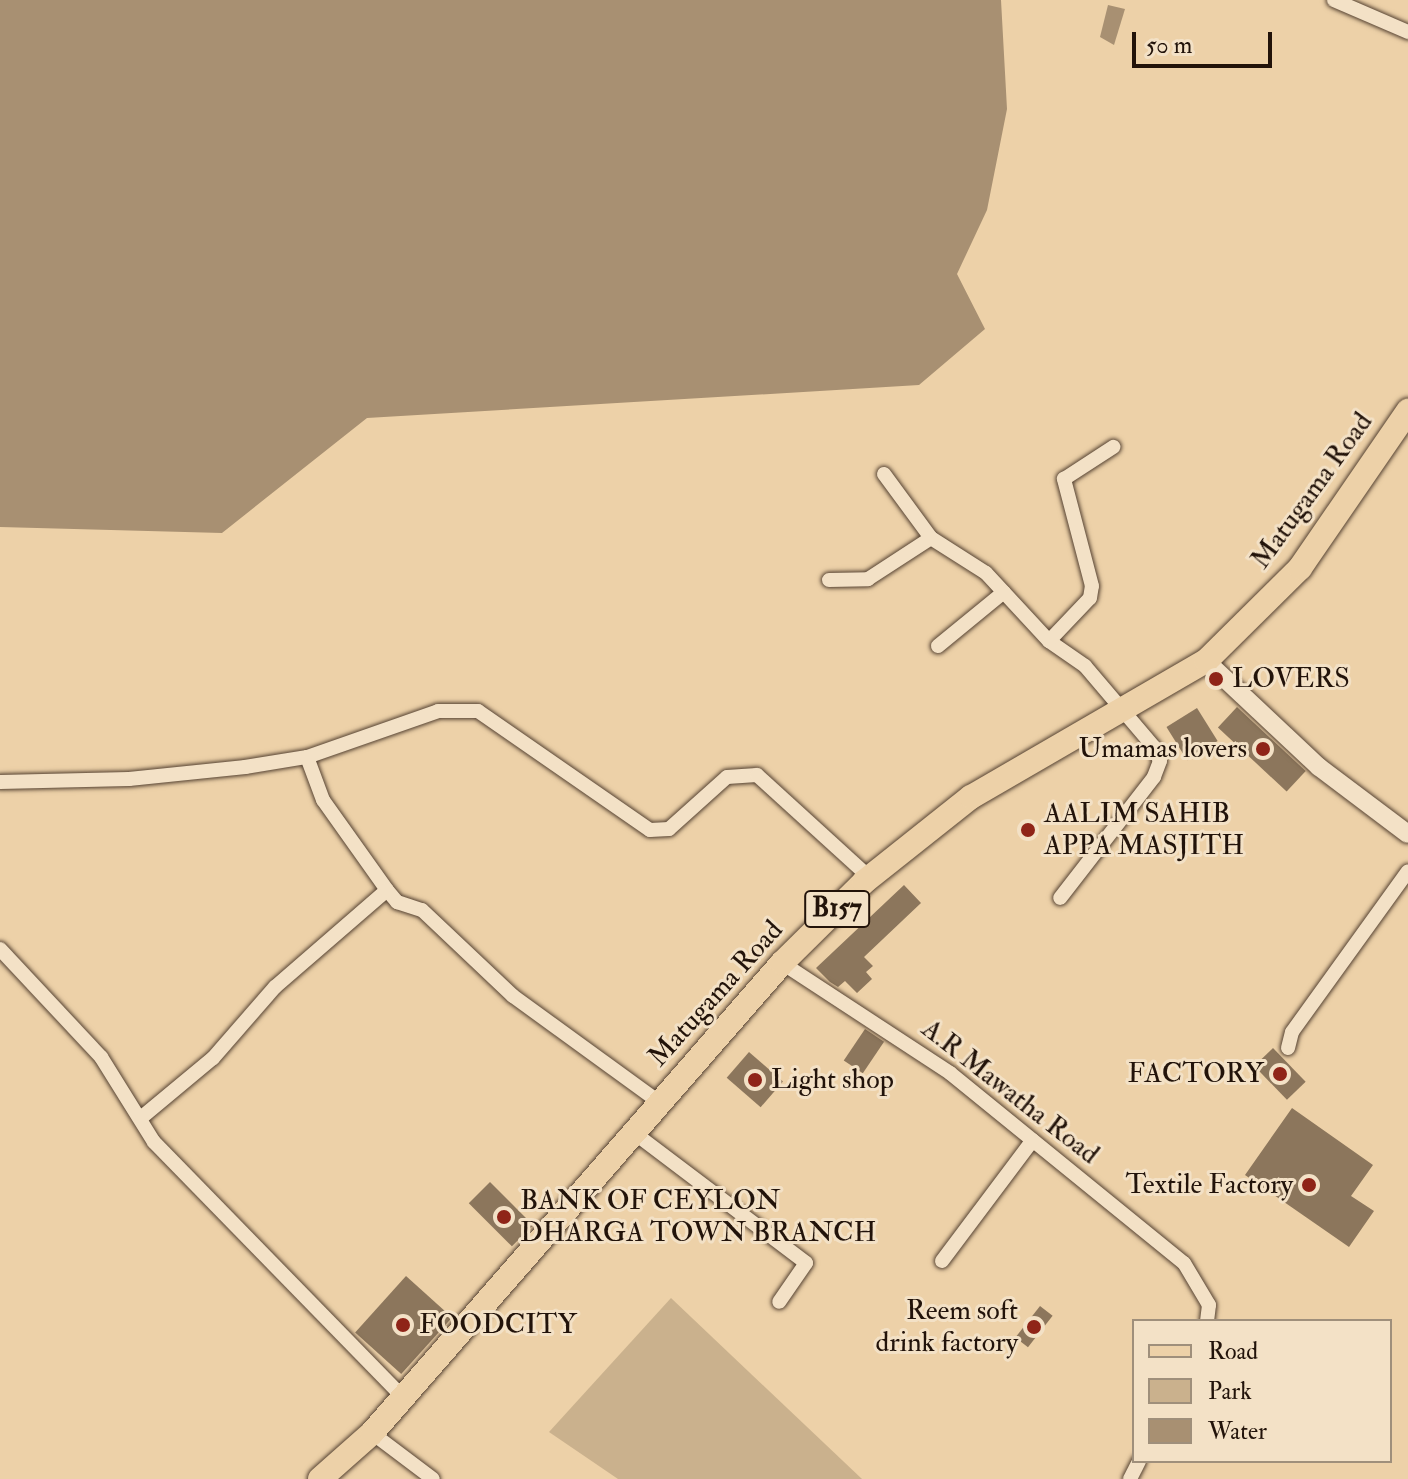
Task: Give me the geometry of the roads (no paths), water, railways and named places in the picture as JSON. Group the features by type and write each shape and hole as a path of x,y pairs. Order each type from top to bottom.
{"main road":[{"name":"Matugama Road","path":"320,1479 372,1433 782,963 869,877 971,797 1206,661 1300,568 1406,418"}],"street":[{"path":"1334,0 1408,32"},
{"path":"1049,641 1090,598 1092,586 1064,479 1113,447"},
{"path":"884,474 931,538 986,573 1049,641 1085,666 1124,709 1160,761 1154,777 1060,898"},
{"path":"829,580 868,579 931,538"},
{"path":"938,646 1004,592"},
{"path":"1206,661 1319,767 1408,834"},
{"path":"0,782 129,779 307,757 438,711 478,711 650,830 669,829 727,777 757,775 869,877"},
{"path":"307,757 323,800 397,902 422,910 513,996 659,1102"},
{"path":"1288,1048 1292,1032 1408,871"},
{"path":"142,1117 213,1058 275,987 387,890"},
{"path":"2,954 101,1057 142,1117 154,1142 403,1397"},
{"name":"A.R Mawatha Road","path":"782,963 950,1073 1184,1263 1209,1305 1207,1319"},
{"path":"633,1132 806,1263 779,1302"},
{"path":"942,1261 1033,1140"},
{"path":"372,1433 433,1479"}],"water":[{"path":"0,0 1001,0 1007,109 987,210 957,274 985,329 919,385 367,418 222,533 0,527"},
{"path":"1108,5 1125,9 1114,45 1100,37"}],"place":[{"name":"LOVERS","path":"1216,679"},
{"name":"Umamas lovers","path":"1263,749"},
{"name":"AALIM SAHIB APPA MASJITH","path":"1028,830"},
{"name":"FACTORY","path":"1280,1074"},
{"name":"Light shop","path":"755,1080"},
{"name":"Textile Factory","path":"1309,1185"},
{"name":"BANK OF CEYLON DHARGA TOWN BRANCH","path":"504,1217"},
{"name":"FOODCITY","path":"403,1325"},
{"name":"Reem soft drink factory","path":"1034,1327"}]}
